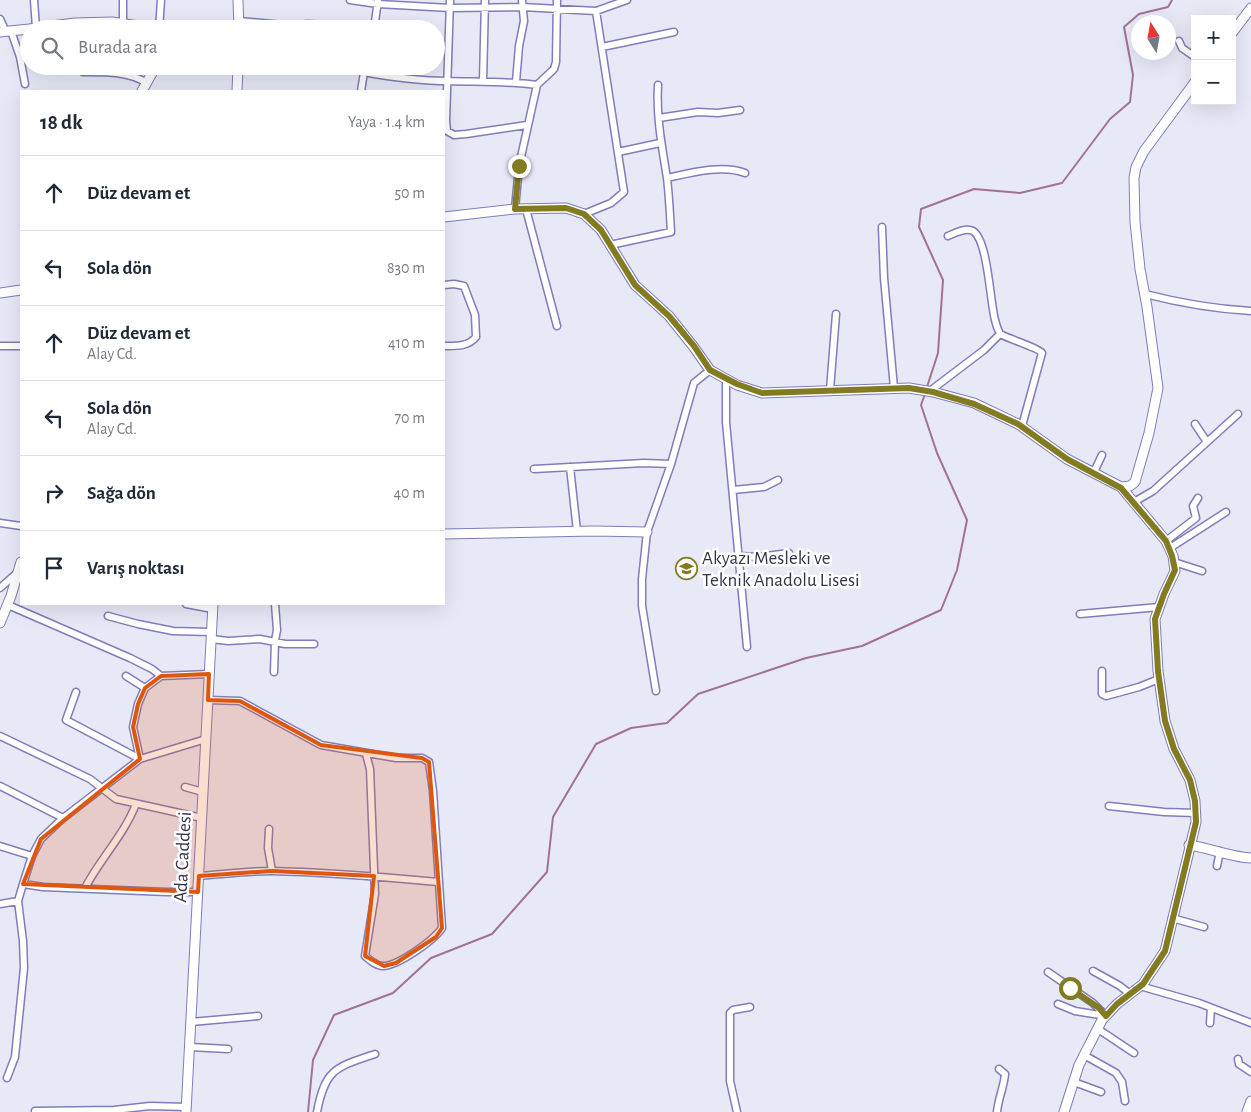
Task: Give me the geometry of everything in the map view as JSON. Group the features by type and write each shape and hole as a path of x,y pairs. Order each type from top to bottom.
{"street":[{"path":"32,20 34,0"},
{"path":"123,0 123,20"},
{"path":"160,20 161,0"},
{"path":"238,0 239,20"},
{"path":"350,0 450,8 596,11 611,2 627,0"},
{"path":"450,0 447,131 454,135 527,124"},
{"path":"483,81 486,0"},
{"path":"516,82 519,46 524,21 522,0"},
{"path":"515,209 519,166 537,85 554,69 556,62 557,0"},
{"path":"375,20 378,2"},
{"path":"1236,27 1251,8"},
{"path":"584,214 611,203 624,192 596,11"},
{"path":"0,20 20,57"},
{"path":"6,32 20,30"},
{"path":"602,46 674,32"},
{"path":"1179,41 1182,48 1191,54"},
{"path":"23,75 25,84"},
{"path":"129,75 135,76 144,87 151,75"},
{"path":"237,90 238,75"},
{"path":"360,90 363,75"},
{"path":"392,75 411,79 448,82 516,82 537,85"},
{"path":"610,245 671,232 667,178 660,143 656,103 658,85"},
{"path":"1121,488 1130,486 1134,482 1149,434 1158,388 1135,222 1133,185 1136,167 1144,151 1191,87"},
{"path":"659,118 698,112 718,113 740,110"},
{"path":"618,152 660,143"},
{"path":"667,178 722,169 735,168 745,172"},
{"path":"445,217 515,209 566,208 584,214 601,230 635,285 669,316 694,346 710,370 737,384 762,393 909,388 932,392 974,404 1022,426 1067,459 1121,488 1168,544 1175,570 1155,619 1159,679 1165,721 1174,749 1190,780 1195,801 1196,822 1165,951 1140,986 1117,1004 1106,1016 1079,1065 1064,1112"},
{"path":"526,209 557,326"},
{"path":"882,227 884,278 894,388"},
{"path":"948,236 966,230 973,230 981,238 994,319 1000,334 1012,341 1039,349 1042,353 1022,426"},
{"path":"445,285 464,286 475,315 476,337 473,341 462,345 445,346"},
{"path":"0,293 20,290"},
{"path":"1145,294 1180,303 1223,310 1251,311"},
{"path":"830,390 836,314"},
{"path":"932,392 984,350 1000,334"},
{"path":"0,346 20,346"},
{"path":"656,691 642,606 642,579 647,532 671,464 694,383 710,370"},
{"path":"726,379 726,422 747,647"},
{"path":"1134,502 1153,491 1238,414"},
{"path":"1195,424 1207,442"},
{"path":"1094,472 1102,455"},
{"path":"534,469 644,463 671,464"},
{"path":"570,467 576,531"},
{"path":"733,490 764,487 778,480"},
{"path":"1168,544 1196,518 1194,506 1198,498"},
{"path":"1168,544 1196,532 1226,512"},
{"path":"0,523 20,526"},
{"path":"445,534 576,531 647,532"},
{"path":"738,556 758,557 788,553"},
{"path":"1174,562 1202,571"},
{"path":"0,588 20,566"},
{"path":"0,623 8,605 20,566"},
{"path":"8,605 130,658 152,669 161,676"},
{"path":"195,605 213,607"},
{"path":"274,672 275,641 278,630 275,605"},
{"name":"Ada Caddesi","path":"186,1110 213,607"},
{"path":"1080,614 1159,607"},
{"path":"108,616 138,624 211,636 228,641 260,639 285,644 314,644"},
{"path":"1102,671 1102,694 1106,696 1139,687 1159,679"},
{"path":"140,759 132,727 138,704 145,688 161,676 209,674"},
{"path":"126,676 145,688"},
{"path":"76,692 66,720 140,759"},
{"path":"208,700 240,701 321,745 396,758 422,758 429,762 433,791 442,928 436,937 396,963 384,966 373,964 366,956 375,894 370,769 366,754"},
{"path":"0,736 90,779 116,799 202,818"},
{"path":"7,1078 16,1058 24,968 18,901 32,856 40,839 63,818 140,759 206,739"},
{"path":"0,786 63,818"},
{"path":"185,787 203,792"},
{"path":"85,888 92,874 131,816 136,804"},
{"path":"1109,806 1147,811 1196,813"},
{"path":"269,829 268,848 272,871"},
{"path":"1190,845 1239,857 1251,858"},
{"path":"0,846 32,856"},
{"path":"1217,866 1220,851"},
{"path":"199,876 272,871 333,873 438,882"},
{"path":"23,884 43,887 198,892"},
{"path":"0,904 18,901"},
{"path":"1172,918 1204,927"},
{"path":"1093,971 1120,986 1130,994"},
{"path":"1048,972 1093,1004 1106,1016"},
{"path":"1140,986 1211,1008 1251,1023"},
{"path":"1058,1004 1075,1011 1106,1016"},
{"path":"737,1112 730,1081 730,1013 733,1010 750,1007"},
{"path":"1210,1023 1211,1008"},
{"path":"191,1022 258,1016"},
{"path":"1098,1029 1134,1053"},
{"path":"190,1046 228,1049"},
{"path":"317,1112 324,1084 334,1072 348,1063 375,1054"},
{"path":"1084,1055 1116,1073 1122,1082 1125,1101"},
{"path":"1238,1059 1238,1064 1251,1072"},
{"path":"997,1112 1005,1083 1005,1074 999,1069"},
{"path":"1074,1082 1101,1092"},
{"path":"1247,1112 1251,1101"},
{"path":"35,1111 114,1110 150,1106 186,1110"}],"highlighted area":[{"path":"209,674 208,700 240,701 321,745 422,758 429,762 442,928 436,937 396,963 384,966 365,956 374,876 272,871 199,876 198,892 23,884 41,839 140,759 133,727 138,704 145,688 161,676"}],"waterway":[{"path":"927,387 938,353 943,280 919,227 921,209 974,189 1020,193 1062,183 1110,119 1130,102 1133,75 1124,27 1139,14 1168,7 1172,0"},
{"path":"308,1112 313,1060 334,1015 393,993 431,958 492,934 547,872 553,817 596,744 631,728 667,723 698,694 806,658 862,646 941,610 957,570 967,520 937,453 921,405 925,394"}],"place":[{"name":"Akyazı Mesleki ve Teknik Anadolu Lisesi","path":"686,569"}],"route":[{"path":"519,166 515,209 566,208 584,214 601,230 635,285 669,316 694,346 710,370 737,384 762,393 909,388 933,392 974,404 1018,424 1067,459 1121,488 1166,541 1170,548 1175,570 1155,619 1158,671 1165,721 1174,749 1190,780 1195,801 1196,822 1165,951 1143,984 1117,1004 1106,1016 1099,1008 1070,988"}]}
